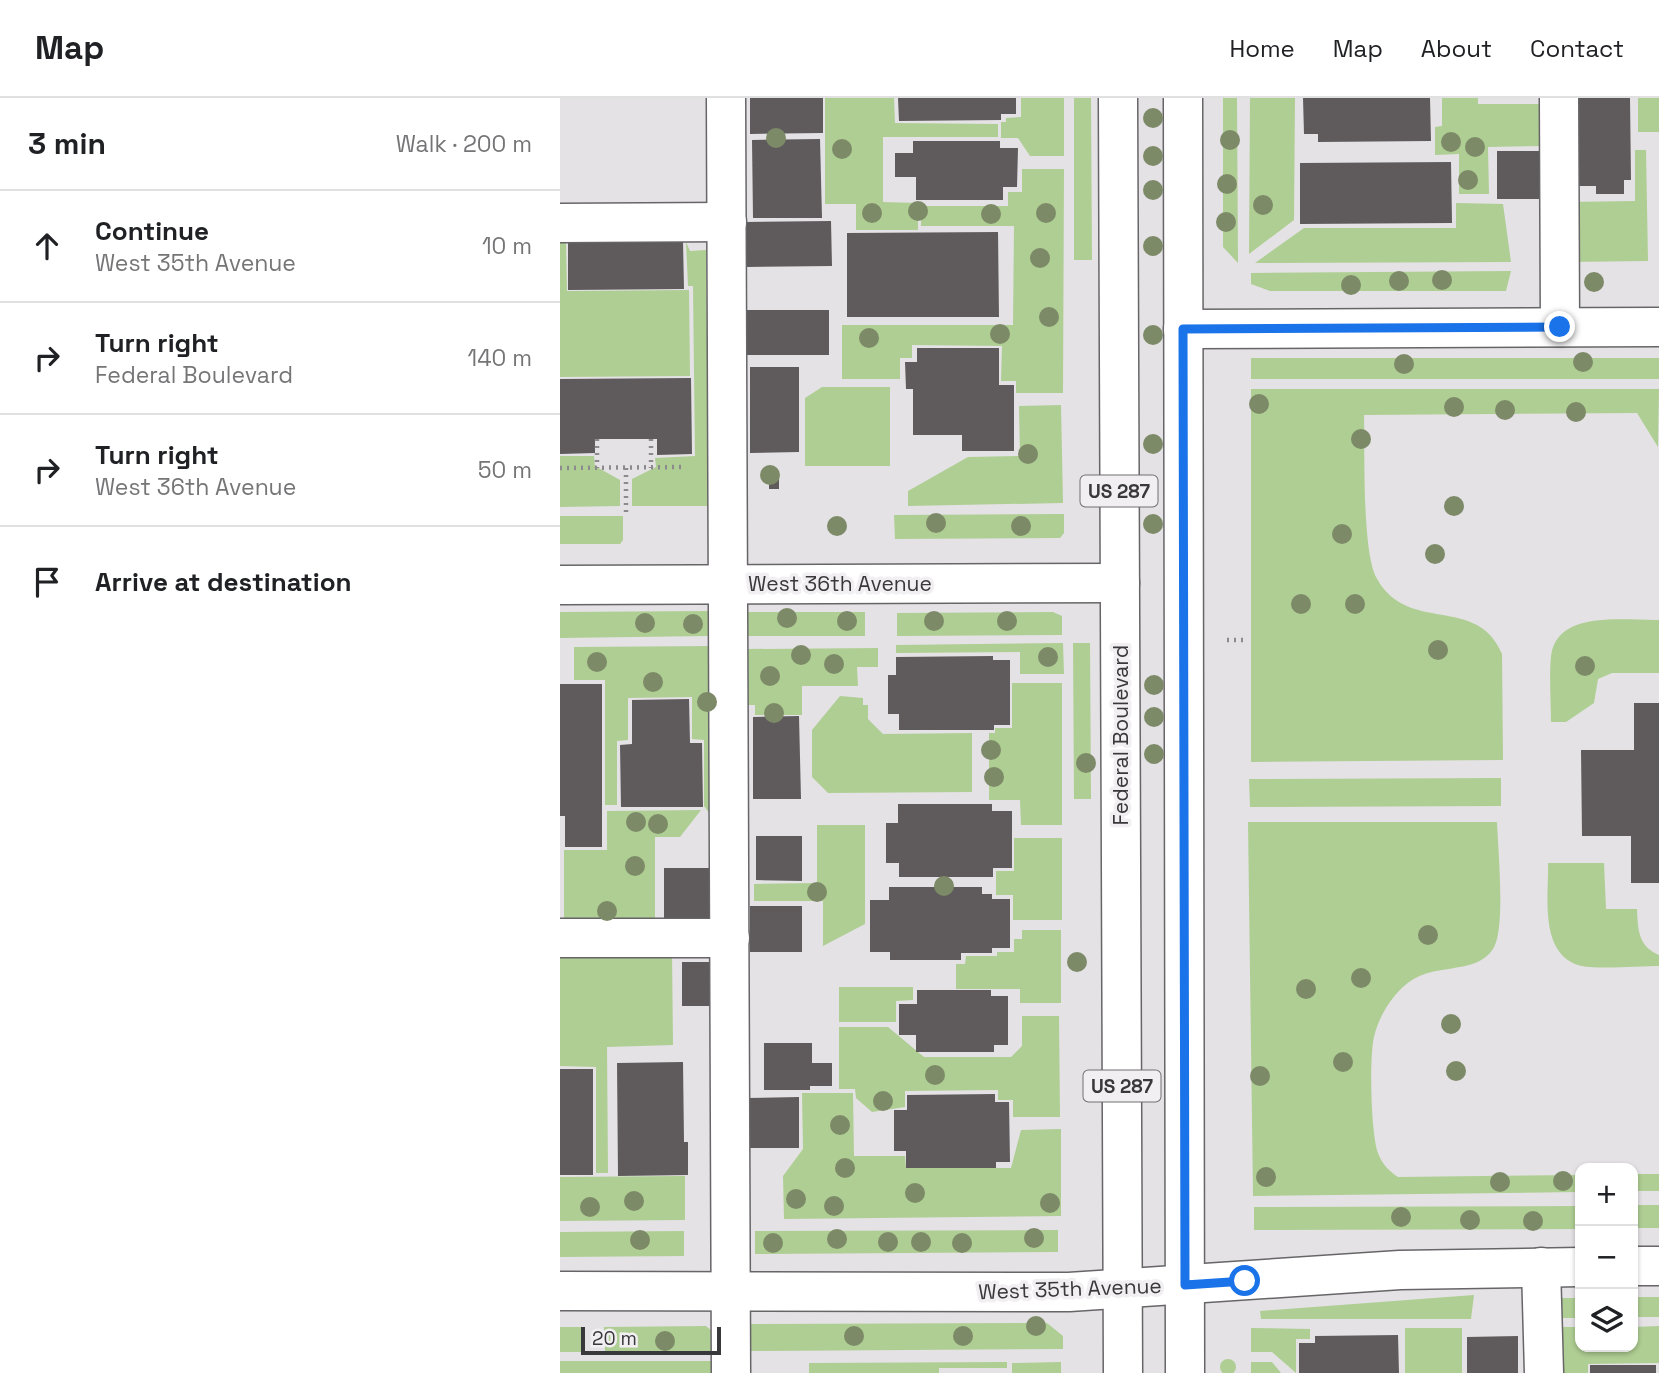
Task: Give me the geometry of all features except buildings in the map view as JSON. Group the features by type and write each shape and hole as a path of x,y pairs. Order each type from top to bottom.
{"main road":[{"path":"726,98 731,1373"},
{"name":"Federal Boulevard","path":"1118,98 1123,1373"},
{"name":"US 287","path":"1183,98 1185,1373"},
{"path":"1559,98 1560,327"},
{"path":"560,223 727,222"},
{"path":"1183,329 1659,327"},
{"name":"West 36th Avenue","path":"560,585 1120,583"},
{"path":"560,938 730,938"},
{"path":"1638,1266 1659,1266"},
{"path":"1541,1267 1544,1373"},
{"name":"West 35th Avenue","path":"560,1291 1069,1292 1400,1270 1575,1267"}],"path":[{"path":"597,439 597,468"},
{"path":"651,439 651,468"},
{"path":"560,468 694,467"},
{"path":"625,468 626,513"}],"green space":[{"path":"825,98 894,98 895,123 998,124 998,137 883,137 883,202 918,203 918,230 856,230 856,204 825,204"},
{"path":"1021,98 1064,98 1064,156 1030,156 1018,138 1001,138 1001,122 1006,122 1006,118 1021,117"},
{"path":"1074,98 1091,98 1092,260 1074,260"},
{"path":"1223,98 1237,98 1238,263 1223,247"},
{"path":"1250,98 1295,98 1294,220 1249,254"},
{"path":"1442,98 1478,98 1478,104 1545,104 1545,146 1488,147 1489,194 1459,194 1459,154 1435,155 1435,127 1442,126"},
{"path":"1638,98 1659,98 1659,132 1638,132"},
{"path":"1635,150 1646,150 1648,261 1568,262 1567,202 1635,201"},
{"path":"1022,169 1064,169 1063,393 1016,393 1016,381 1001,381 1002,346 912,345 912,358 900,358 900,379 842,379 842,325 1013,325 1014,226 921,226 921,206 1008,206 1008,192 1022,192"},
{"path":"1456,203 1503,204 1511,262 1255,263 1304,228 1456,228"},
{"path":"560,242 566,242 567,291 689,290 690,376 560,377"},
{"path":"686,242 690,251 706,250 709,506 632,506 632,479 656,467 655,458 695,456 693,286 688,286"},
{"path":"1511,271 1506,291 1270,291 1251,284 1251,273"},
{"path":"1251,358 1659,358 1659,379 1251,379"},
{"path":"822,387 890,387 890,466 805,466 805,398"},
{"path":"1251,389 1659,389 1658,447 1637,413 1364,415 1366,523 1376,577 1389,595 1405,605 1459,618 1476,625 1491,636 1502,654 1503,760 1251,762"},
{"path":"1061,405 1063,503 908,506 908,491 968,457 1020,456 1019,406"},
{"path":"560,456 594,456 595,466 620,480 620,506 560,507"},
{"path":"1064,514 1064,533 1060,538 895,539 894,515"},
{"path":"560,516 623,516 623,540 620,544 560,544"},
{"path":"708,611 708,636 560,638 560,612"},
{"path":"747,612 865,612 865,636 747,636"},
{"path":"1053,612 1062,616 1062,635 897,636 897,613"},
{"path":"1659,620 1659,673 1612,673 1598,679 1594,703 1566,722 1551,722 1551,656 1556,641 1566,631 1579,624 1595,621"},
{"path":"1063,643 1064,674 1020,674 1020,652 896,653 896,645"},
{"path":"1073,643 1090,643 1091,799 1074,799"},
{"path":"712,646 713,818 704,806 704,740 692,739 692,697 628,698 628,740 617,741 617,805 605,805 605,680 574,680 574,647"},
{"path":"878,648 878,667 857,667 858,686 802,686 802,715 755,715 755,705 748,705 747,649"},
{"path":"1012,683 1062,683 1062,825 1021,825 1020,800 989,800 989,733 995,733 995,728 1012,728"},
{"path":"840,696 863,698 863,705 868,705 868,719 883,734 972,733 972,792 828,793 812,777 812,730"},
{"path":"1501,778 1501,806 1250,807 1249,779"},
{"path":"701,810 680,837 655,837 655,920 564,920 564,850 607,850 607,811"},
{"path":"1248,822 1497,822 1500,908 1497,939 1493,949 1485,958 1475,963 1439,970 1414,979 1393,998 1378,1023 1372,1047 1372,1096 1378,1153 1389,1170 1398,1177 1575,1175 1575,1192 1253,1196"},
{"path":"817,825 865,825 865,924 823,946 823,901 754,901 754,884 817,883"},
{"path":"1014,838 1062,838 1062,920 1013,920 1013,895 996,895 996,871 1014,871"},
{"path":"1548,863 1604,863 1606,909 1637,909 1640,936 1647,947 1659,955 1659,966 1594,967 1578,965 1566,958 1557,948 1549,921"},
{"path":"1022,930 1061,930 1061,1003 1020,1003 1020,989 956,989 956,964 965,964 966,956 997,956 997,952 1014,952 1014,939 1022,939"},
{"path":"672,952 673,1045 607,1047 608,1173 596,1173 596,1067 560,1066 560,953"},
{"path":"839,987 913,987 913,1000 896,1001 896,1022 839,1022"},
{"path":"1022,1016 1059,1016 1060,1117 1013,1117 1013,1100 998,1100 998,1090 905,1091 905,1107 872,1112 856,1098 855,1089 839,1089 839,1027 888,1027 924,1057 1011,1057 1022,1046"},
{"path":"802,1093 853,1093 854,1156 905,1156 906,1168 1011,1168 1021,1130 1061,1129 1061,1216 784,1219 783,1176 803,1149"},
{"path":"1638,1174 1659,1174 1659,1191 1638,1191"},
{"path":"685,1176 685,1220 560,1221 560,1177"},
{"path":"1638,1205 1659,1205 1659,1228 1638,1228"},
{"path":"1575,1206 1575,1229 1254,1230 1254,1207"},
{"path":"1058,1230 1058,1252 755,1254 755,1231"},
{"path":"684,1231 684,1256 560,1257 560,1232"},
{"path":"1474,1295 1471,1319 1261,1319 1260,1311"},
{"path":"1638,1297 1659,1297 1659,1317 1638,1317"},
{"path":"1559,1298 1575,1298 1575,1318 1559,1318"},
{"path":"1047,1323 1063,1336 1063,1349 749,1351 749,1324"},
{"path":"706,1326 712,1331 712,1351 605,1351 604,1327"},
{"path":"1659,1326 1659,1363 1588,1364 1588,1373 1559,1373 1558,1327 1575,1327 1575,1352 1638,1352 1638,1327"},
{"path":"560,1327 581,1327 581,1352 560,1352"},
{"path":"1251,1328 1310,1329 1310,1339 1296,1339 1296,1373 1272,1352 1251,1352"},
{"path":"1405,1328 1462,1328 1462,1373 1405,1373"},
{"path":"1228,1359 1234,1361 1234,1373 1228,1375 1222,1373 1220,1367 1222,1361"},
{"path":"560,1361 714,1361 714,1373 560,1373"},
{"path":"1007,1362 1007,1368 939,1368 939,1373 809,1373 809,1363"},
{"path":"1061,1362 1061,1373 1012,1373 1012,1363"},
{"path":"1251,1362 1272,1362 1281,1373 1251,1373"}],"route":[{"path":"1245,1281 1185,1285 1183,329 1560,327"}]}
